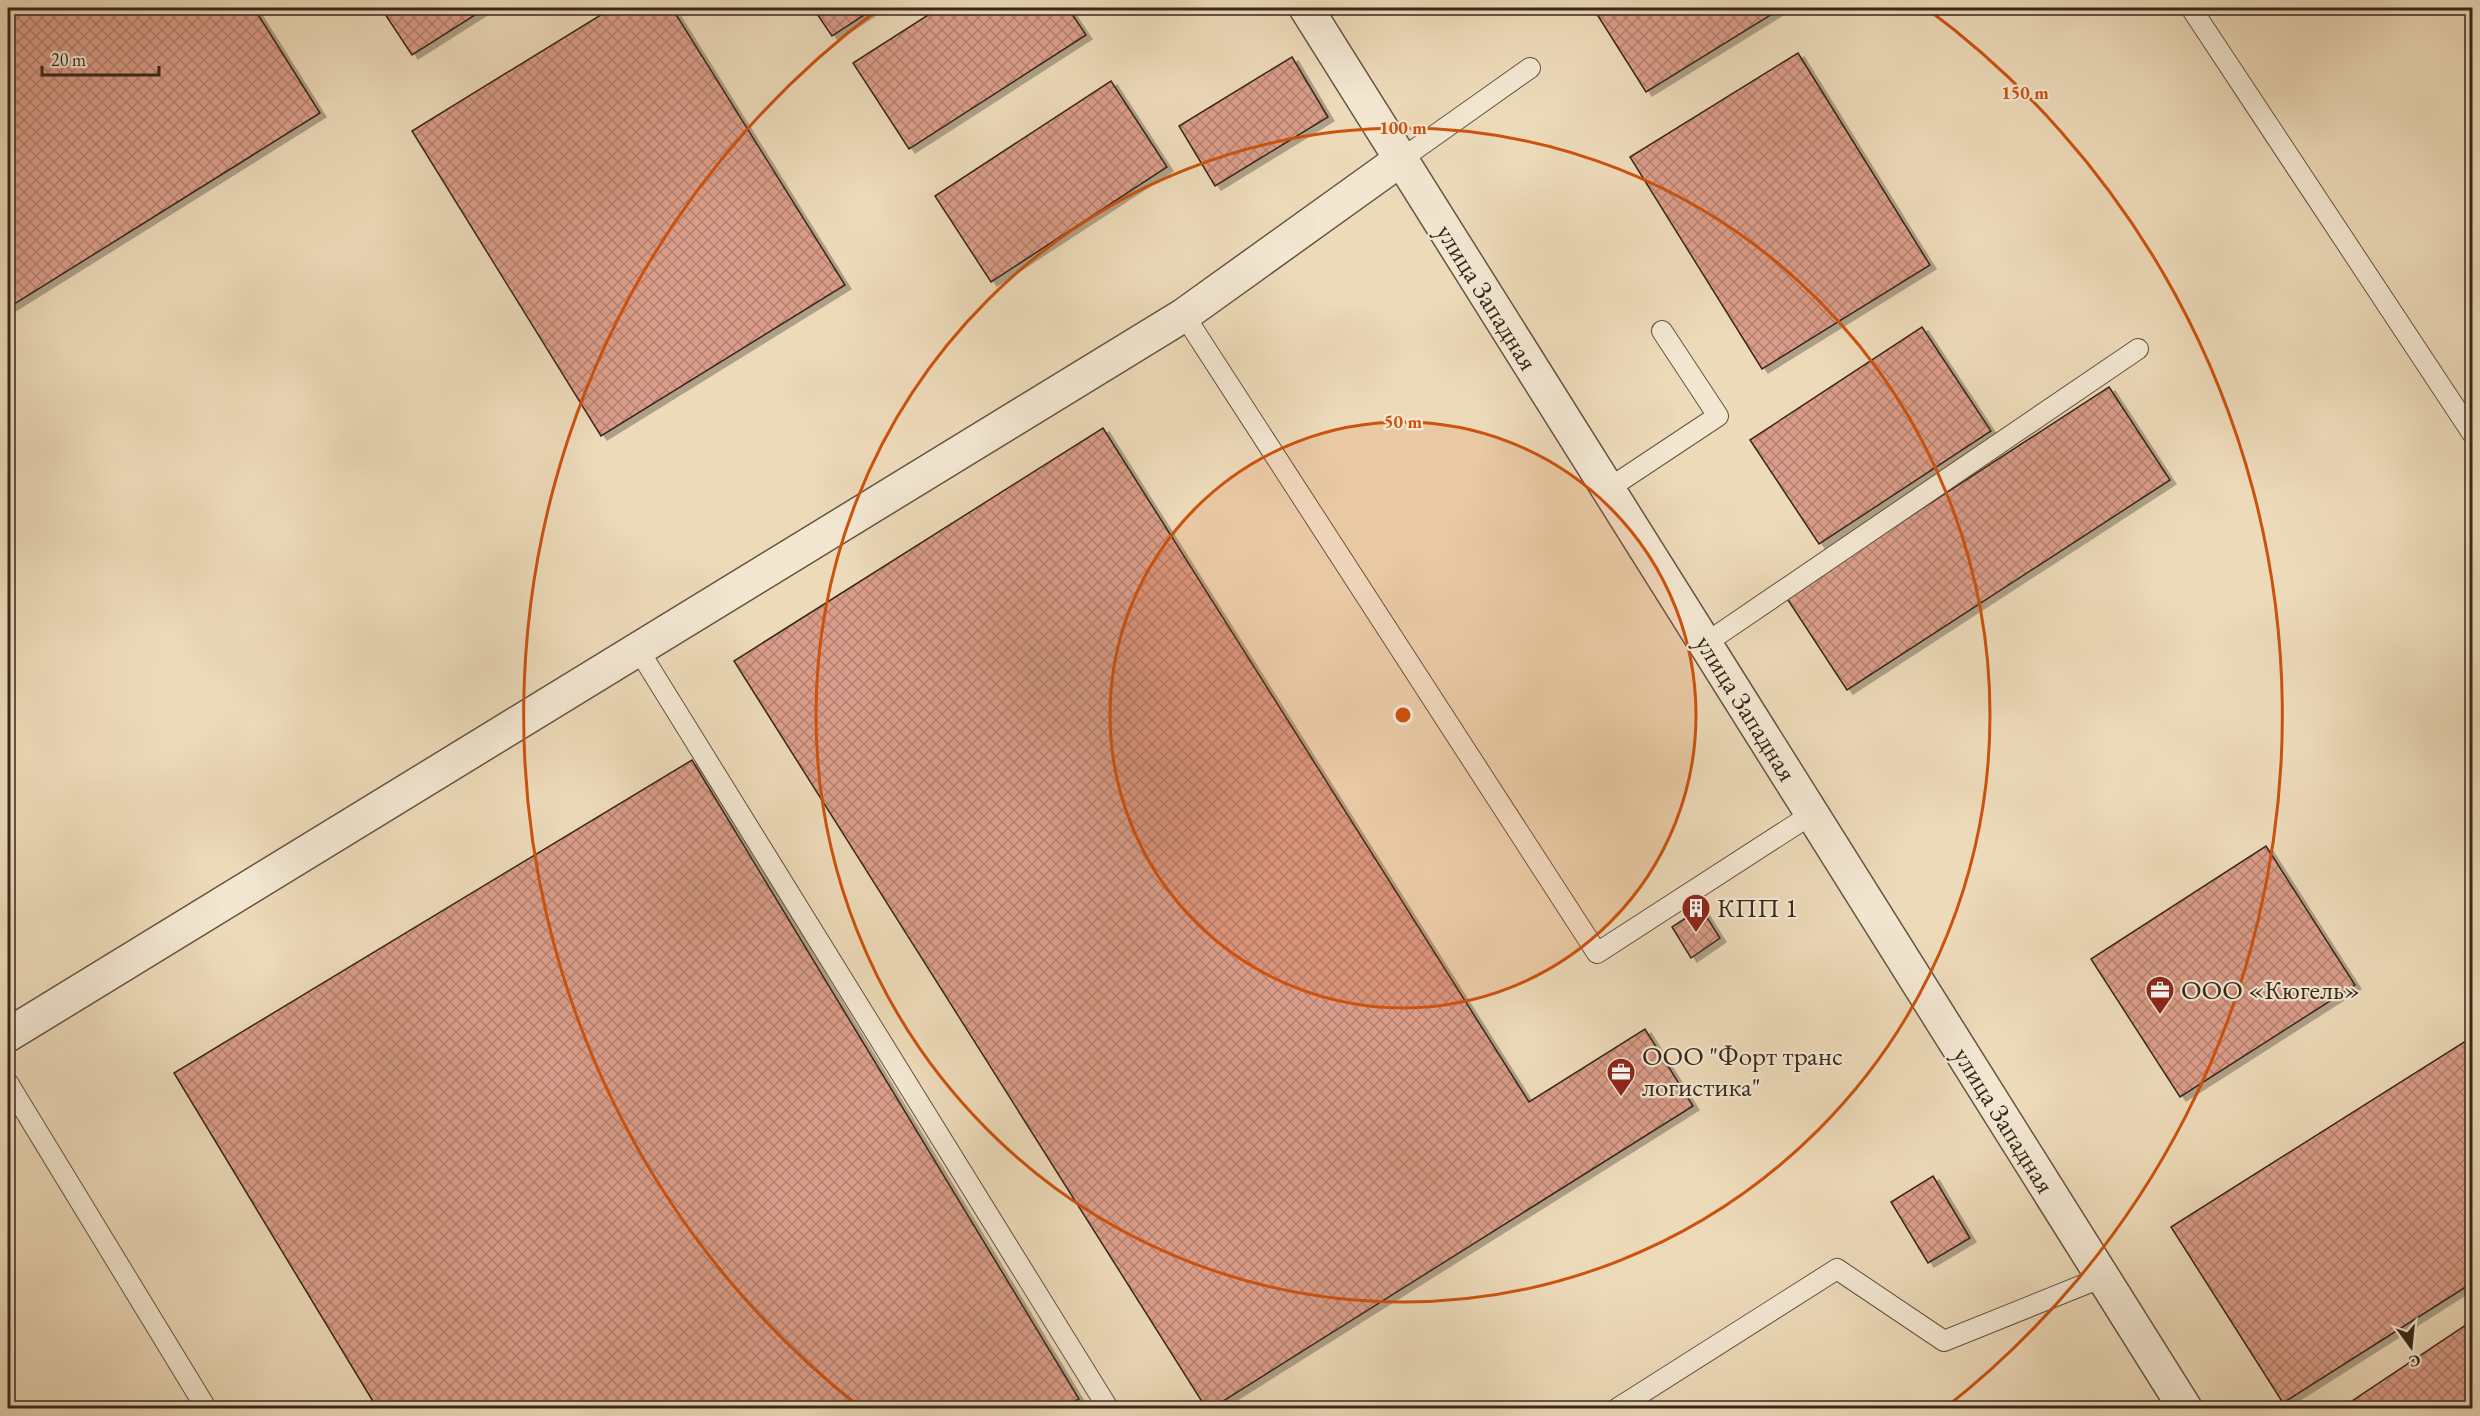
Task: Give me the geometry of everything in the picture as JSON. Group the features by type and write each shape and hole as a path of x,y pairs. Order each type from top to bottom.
{"street":[{"name":"улица Западная","path":"1306,8 2185,1408"},
{"path":"8,1035 1184,315 1400,160"}],"lane":[{"path":"2191,8 2472,433"},
{"path":"1400,160 1530,68"},
{"path":"1184,315 1597,953 1812,814"},
{"path":"1608,489 1718,416 1662,331"},
{"path":"1706,643 2138,349"},
{"path":"638,649 1108,1408"},
{"path":"8,1083 206,1408"},
{"path":"1618,1408 1838,1269 1944,1341 2103,1277"}],"building":[{"path":"8,8 254,8 320,113 8,308"},
{"path":"381,8 486,8 412,55"},
{"path":"612,8 672,8 845,285 601,436 412,131"},
{"path":"813,8 875,8 832,36"},
{"path":"939,8 1068,8 1086,35 909,149 853,63"},
{"path":"1593,8 1782,8 1646,92"},
{"path":"1798,53 1930,265 1762,369 1630,157"},
{"path":"1292,57 1328,117 1215,186 1179,126"},
{"path":"1111,81 1167,167 991,282 935,196"},
{"path":"1922,327 1991,431 1819,544 1750,440"},
{"path":"2109,387 2170,480 1847,690 1786,597"},
{"path":"1103,428 1529,1102 1645,1029 1693,1106 1212,1408 1206,1408 734,661"},
{"path":"692,760 1079,1399 1063,1408 377,1408 174,1073"},
{"path":"2266,846 2355,985 2180,1097 2091,959"},
{"name":"КПП 1","path":"1701,908 1720,938 1691,958 1672,927"},
{"path":"2472,1037 2472,1283 2283,1403 2171,1227"},
{"path":"1933,1176 1970,1238 1928,1263 1891,1202"},
{"path":"2472,1321 2472,1408 2348,1408 2346,1405"}],"place":[{"name":"КПП 1","path":"1696,934"},
{"name":"ООО «Кюгель»","path":"2160,1016"},
{"name":"ООО \"Форт транс логистика\"","path":"1621,1098"}]}
